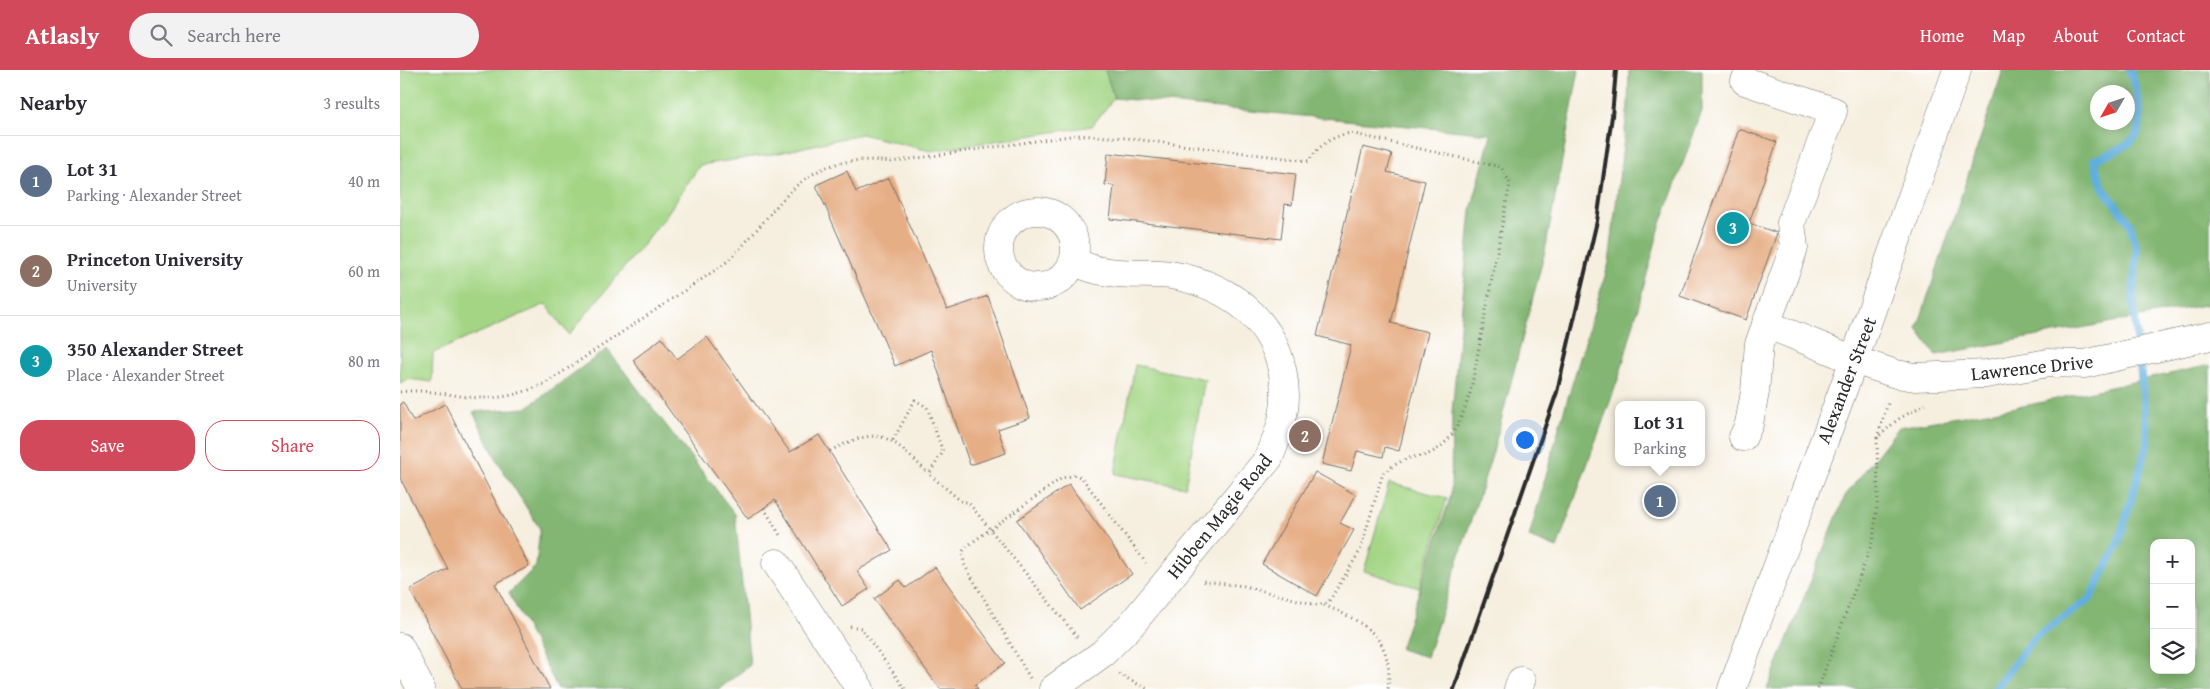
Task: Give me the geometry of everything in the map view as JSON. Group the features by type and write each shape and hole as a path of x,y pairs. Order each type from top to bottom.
{"main road":[{"name":"Alexander Street","path":"1732,689 1854,360 1957,70"},
{"path":"1743,437 1749,424 1755,392 1759,344 1794,248 1791,223 1833,111 1745,81"},
{"name":"Hibben Magie Road","path":"1059,685 1095,659 1130,626 1269,458 1282,420 1285,397 1282,367 1268,334 1247,308 1224,291 1197,281 1170,275 1102,272 1074,262"},
{"name":"Lawrence Drive","path":"1766,324 1854,360 1896,374 1915,377 1986,374 2048,363 2084,364 2210,336"},
{"path":"776,564 860,689"},
{"path":"400,647 421,689"}],"path":[{"path":"893,440 915,400 927,407 943,452 929,474"},
{"path":"1818,689 1873,540 1878,497 1877,438 1888,400 1896,400"},
{"path":"1877,438 1897,420 1928,403 1920,402"},
{"path":"830,451 852,440 876,435 893,440 962,502 968,502 1107,674 1112,670 1147,689"},
{"path":"1059,685 964,564 962,556 967,546 1062,478 1076,475 1082,478 1144,562 1173,573"},
{"path":"1324,605 1365,624 1378,639 1385,652 1390,678 1388,689"}],"green space":[{"path":"400,70 1105,70 1114,98 1092,126 930,151 861,134 779,153 700,165 663,220 569,335 546,304 433,353 432,382 408,379 400,383"},
{"path":"1105,70 1579,70 1545,251 1493,452 1427,657 1400,649 1451,495 1452,412 1471,210 1491,134 1114,98"},
{"path":"1629,70 1702,70 1702,111 1660,226 1620,374 1557,548 1529,537 1560,424 1609,263 1628,105"},
{"path":"2003,70 2210,70 2210,304 1936,355 1917,329"},
{"path":"607,349 735,514 750,665 719,689 558,689 509,593 536,566 540,529 499,464 473,412 526,408"},
{"path":"1135,365 1205,379 1185,487 1115,474"},
{"path":"2210,365 2210,689 1767,689 1845,496 1899,427 2029,405"},
{"path":"1389,483 1447,498 1419,588 1364,571"}],"building":[{"path":"1739,129 1777,142 1749,223 1777,233 1746,320 1680,296"},
{"path":"1363,147 1392,154 1387,172 1425,181 1391,323 1428,332 1399,451 1385,447 1383,457 1357,451 1351,471 1322,464 1351,345 1317,336"},
{"path":"1108,153 1296,174 1292,205 1285,204 1281,239 1110,219 1114,186 1105,185"},
{"path":"847,171 856,192 889,178 947,310 988,296 1030,418 998,429 1006,453 970,465 931,350 895,366 816,185"},
{"path":"707,337 790,452 819,435 892,550 857,571 869,589 842,606 775,500 748,519 633,360 662,338 677,359"},
{"path":"403,402 413,421 445,404 529,566 495,584 550,689 462,689 410,590 448,569 400,478 400,404"},
{"path":"1315,472 1356,495 1340,523 1354,530 1317,596 1262,564"},
{"path":"1069,484 1132,574 1080,610 1017,520"},
{"path":"935,567 1005,663 975,685 978,689 940,689 874,599 900,580 906,588"}],"waterway":[{"path":"1995,689 2034,638 2090,599 2118,544 2148,442 2133,300 2137,250 2130,224 2103,188 2094,160 2125,145 2137,133 2140,125 2140,114 2136,88 2129,70"}],"railway":[{"path":"1454,689 1557,392 1597,221 1612,116 1616,70"}],"place":[{"name":"350 Alexander Street","path":"1733,228"},
{"name":"Princeton University","path":"1305,436"},
{"name":"Lot 31","path":"1660,501"}]}
